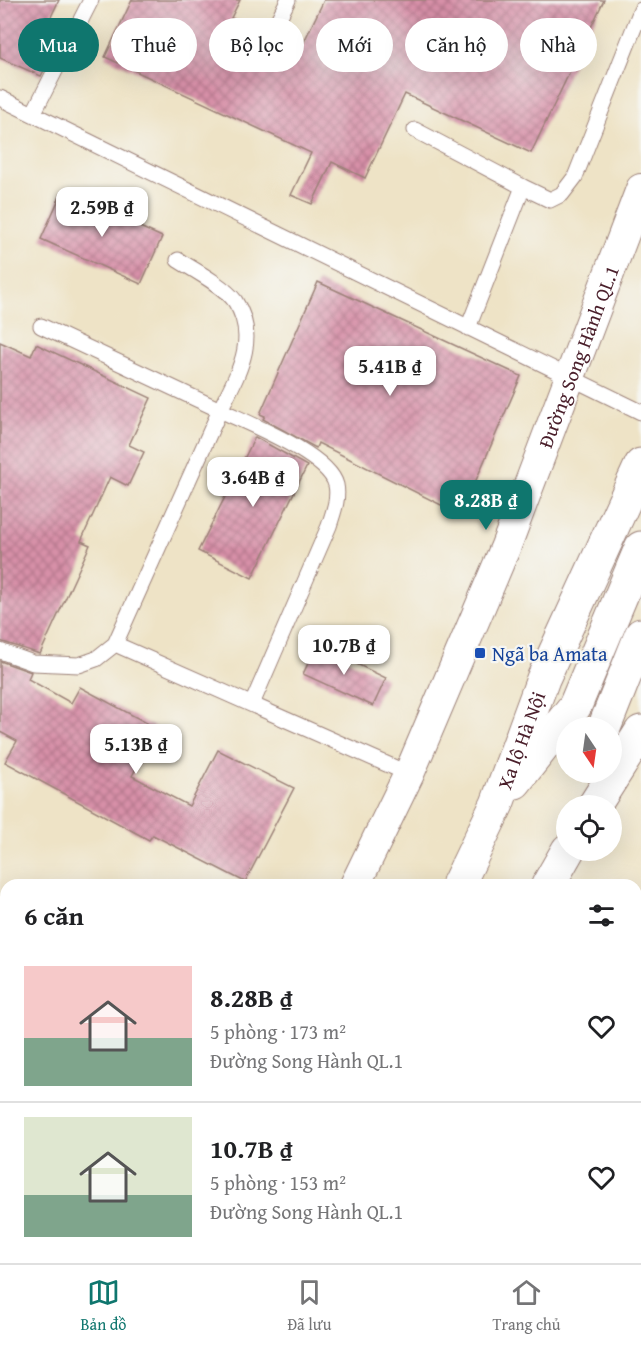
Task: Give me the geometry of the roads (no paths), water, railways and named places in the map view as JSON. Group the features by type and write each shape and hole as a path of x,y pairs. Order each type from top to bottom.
{"highway":[{"name":"Xa lộ Hà Nội","path":"461,879 497,804 543,679 641,465"},
{"path":"497,804 575,706 641,548"},
{"path":"608,717 641,635"},
{"path":"599,795 641,732"},
{"path":"551,879 562,861"}],"street":[{"name":"Đường Song Hành QL.1","path":"358,879 409,774 506,546 641,189"}],"lane":[{"path":"33,114 91,0"},
{"path":"279,18 288,0"},
{"path":"415,130 550,200 562,194 575,177 641,10"},
{"path":"0,98 641,412"},
{"path":"468,328 523,187"},
{"path":"0,651 33,663 79,665 96,659 115,644 243,362 247,343 244,322 234,300 218,286 178,260"},
{"path":"41,326 303,450 324,468 336,483 337,497 329,526 252,704"},
{"path":"115,644 409,774"}],"place":[{"name":"Ngã ba Amata","path":"480,653"}]}
